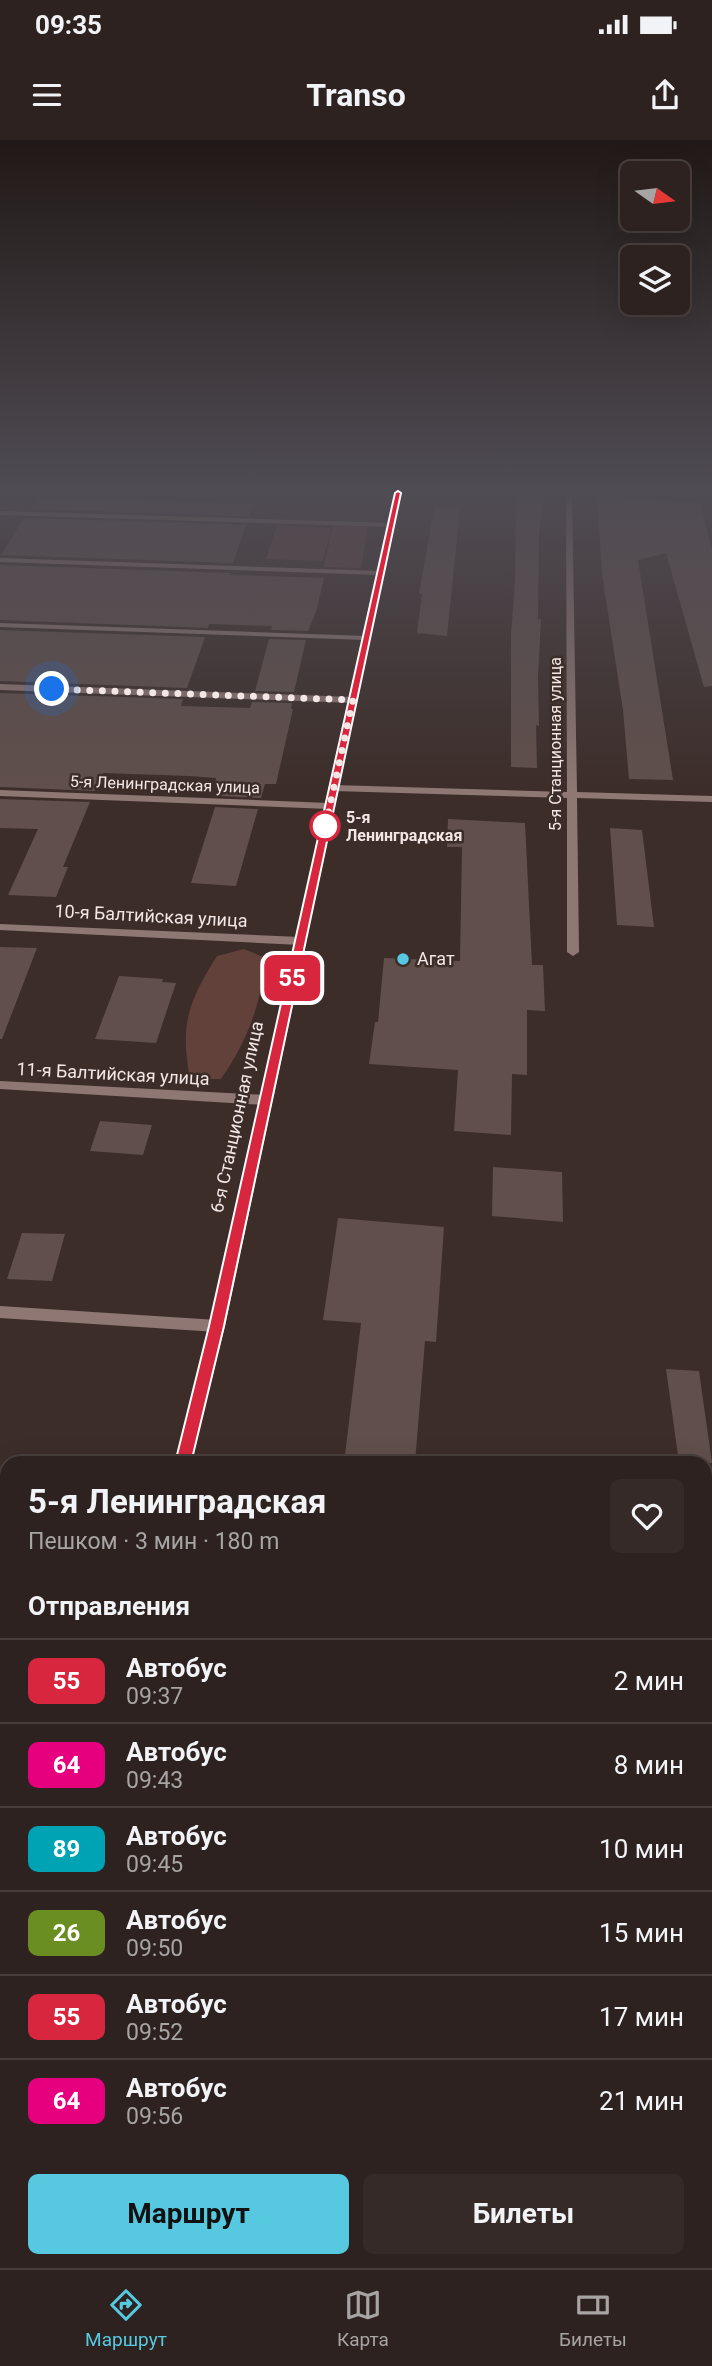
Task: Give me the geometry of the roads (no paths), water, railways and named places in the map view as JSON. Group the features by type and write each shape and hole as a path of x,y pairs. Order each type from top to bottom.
{"main road":[{"name":"6-я Станционная улица","path":"185,1456 216,1326 376,592"}],"street":[{"name":"5-я Станционная улица","path":"570,592 573,952"},
{"path":"0,625 366,638"},
{"path":"0,687 353,700"},
{"path":"334,788 712,799"},
{"name":"5-я Ленинградская улица","path":"0,793 330,806"},
{"name":"10-я Балтийская улица","path":"0,927 300,941"},
{"name":"11-я Балтийская улица","path":"0,1085 266,1100"},
{"path":"0,1312 216,1326"}],"place":[{"name":"5-я Ленинградская","path":"325,826"},
{"name":"Агат","path":"403,959"}]}
